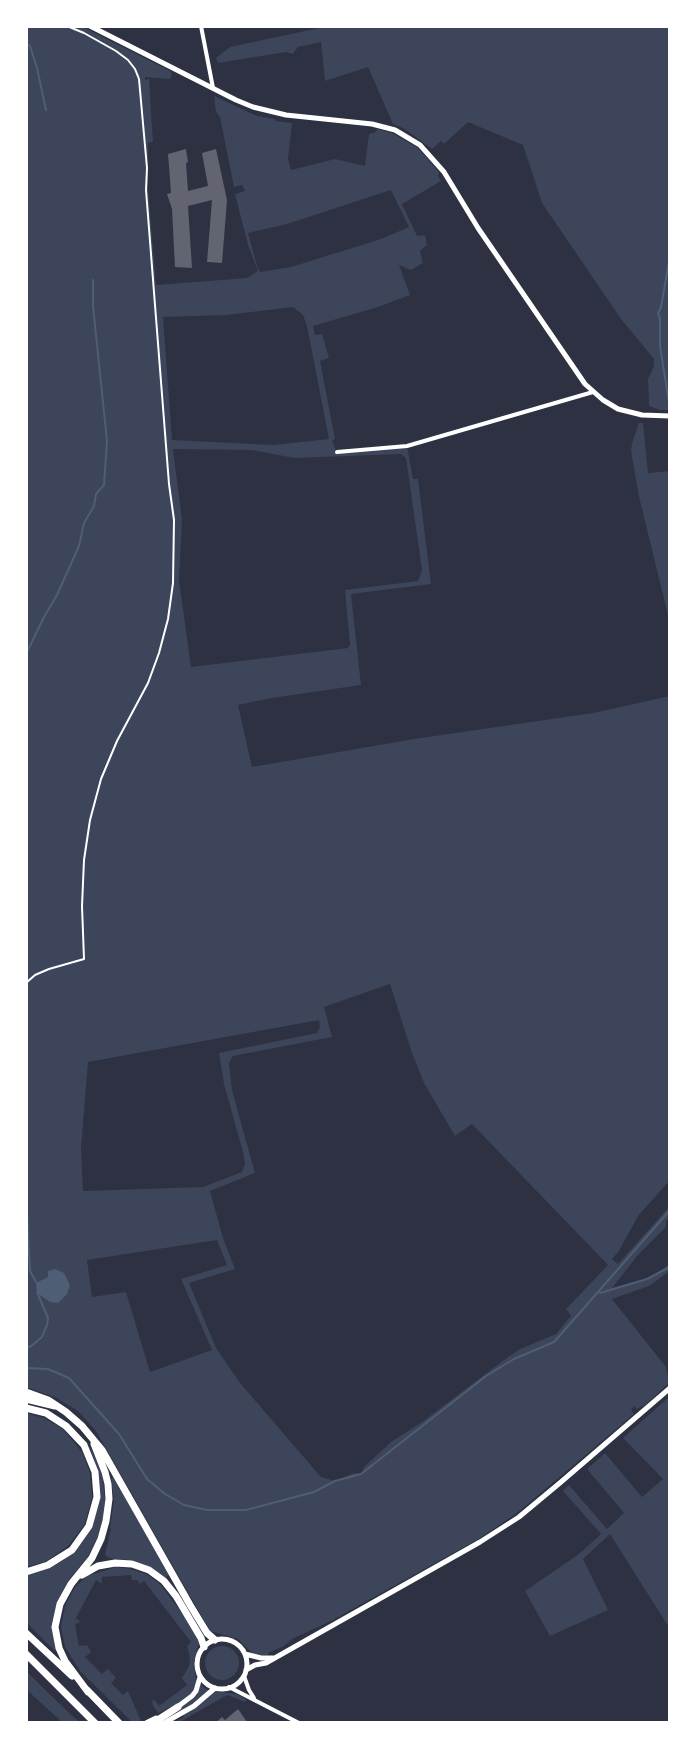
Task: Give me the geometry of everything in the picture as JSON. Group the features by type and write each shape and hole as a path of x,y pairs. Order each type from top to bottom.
{"highway":[{"path":"26,1392 57,1406 74,1419 102,1450 207,1633 215,1640"},
{"path":"26,1399 57,1406"},
{"path":"26,1408 46,1413 66,1426 84,1445 95,1472 97,1497 89,1526 72,1550 48,1565 26,1572"},
{"path":"88,1692 65,1661 55,1627 60,1604 97,1548 108,1510 108,1484 90,1435"},
{"path":"71,1584 98,1566 132,1564 149,1570 164,1581 176,1596 204,1647"},
{"path":"26,1633 117,1721"},
{"path":"26,1654 95,1723"},
{"path":"153,1723 178,1707"}],"main road":[{"path":"90,26 236,100 270,111 372,124 395,130 420,145 444,172 530,306 593,392 618,409 642,415 670,416"},
{"path":"278,1657 261,1658 245,1654 235,1642 222,1639 204,1647 197,1661 201,1676 209,1685 235,1685 255,1665 278,1657 519,1517 670,1388"},
{"path":"245,1654 245,1673"},
{"path":"146,1723 192,1696 201,1676"},
{"path":"164,1723 194,1706 215,1687"}],"street":[{"path":"201,26 213,88"},
{"path":"337,452 407,446 593,392"},
{"path":"245,1673 249,1690 256,1700"},
{"path":"229,1687 299,1723"}],"path":[{"path":"26,983 49,969 84,959 82,906 90,820 101,779 148,683 159,653 173,583 174,520 149,237 139,79 128,60 116,51 67,26"}],"shaded area":[{"path":"26,26 81,26 172,74 170,79 145,77 145,80 149,79 153,142 148,143 148,190 156,285 247,278 258,271 235,194 245,191 242,185 234,187 214,96 257,116 292,123 288,159 291,170 335,159 365,166 369,134 377,129 392,133 418,148 439,172 441,181 402,204 417,236 425,235 427,245 420,251 423,263 411,270 399,265 410,295 313,326 315,335 322,334 329,358 320,361 336,451 407,446 413,479 418,479 431,584 351,594 361,685 238,705 252,767 593,713 670,696 670,1180 638,1216 612,1259 618,1264 670,1206 670,1217 666,1227 638,1255 612,1288 647,1279 670,1264 670,1271 649,1286 612,1299 666,1367 670,1382 645,1405 637,1409 634,1406 631,1410 634,1414 517,1513 480,1538 331,1621 292,1639 268,1655 254,1655 238,1639 210,1631 96,1431 78,1411 57,1398 26,1387","holes":["391,190 409,227 291,267 260,272 248,233 287,224","293,307 303,315 307,326 329,439 273,445 172,440 163,317 227,315","173,449 252,450 294,458 401,454 406,458 422,570 418,581 345,590 348,648 191,667 179,580 182,520","390,984 424,1083 455,1136 472,1124 608,1265 566,1309 571,1316 556,1334 520,1349 504,1360 391,1442 364,1467 361,1474 354,1473 335,1481 321,1477 240,1383 216,1348 189,1283 235,1269 210,1191 255,1173 232,1090 229,1063 233,1056 332,1037 324,1007","319,1020 317,1033 219,1053 245,1164 242,1172 203,1187 83,1191 81,1148 88,1062","217,1240 227,1265 181,1279 212,1350 150,1372 126,1292 92,1297 87,1260"]},
{"path":"319,26 670,26 670,410 649,406 648,379 654,359 621,319 542,203 523,145 468,122 444,144 441,141 432,149 393,124 368,67 325,81 321,42 298,47 293,54 286,52 218,63 216,58 230,47"},
{"path":"639,423 643,423 648,473 670,471 670,623 631,451"},
{"path":"55,1269 64,1273 70,1285 67,1294 58,1303 50,1302 37,1293 36,1283 48,1277 48,1271"},
{"path":"670,1396 670,1629 610,1534 583,1559 608,1610 550,1636 525,1591 579,1554 601,1534 563,1491 569,1485 607,1529 624,1513 587,1469 605,1453 642,1497 663,1479 623,1438"},
{"path":"26,1413 44,1418 63,1429 82,1452 90,1473 92,1497 85,1524 69,1545 47,1561 26,1567"},
{"path":"88,1442 102,1472 105,1499 103,1519 88,1556 68,1581 57,1602 52,1627 55,1651 26,1622 26,1575 62,1561 84,1540 92,1527 100,1498 98,1472"},
{"path":"113,1477 169,1575 165,1578 151,1567 105,1554 111,1529"},
{"path":"116,1567 146,1574 160,1584 190,1624 199,1643 194,1661 196,1681 206,1689 236,1694 246,1699 245,1702 227,1695 178,1723 173,1723 184,1717 177,1704 158,1713 153,1706 154,1699 159,1706 187,1685 182,1678 189,1666 187,1646 191,1642 144,1581 140,1584 132,1580 131,1575 102,1577 102,1584 96,1580 76,1618 81,1622 75,1624 79,1646 87,1645 91,1652 85,1657 102,1674 108,1669 116,1678 111,1683 123,1695 128,1691 141,1721 133,1723 80,1671 65,1647 61,1627 65,1606 75,1587 87,1576"},
{"path":"222,1646 234,1651 239,1663 234,1675 222,1680 210,1675 205,1663 210,1651"},
{"path":"26,1671 80,1723 63,1723 29,1692 26,1694"}],"building":[{"path":"186,149 188,191 208,186 202,153 216,149 227,200 222,263 207,262 212,200 188,206 192,268 175,267 172,209 167,194 171,193 168,154"},
{"path":"238,1709 246,1723 215,1723 222,1717 225,1720"}],"waterway":[{"path":"26,43 30,46 37,68 46,110"},
{"path":"670,256 658,314 670,409"},
{"path":"26,654 79,546 96,494 104,485 107,441 93,280"},
{"path":"26,1196 30,1271 36,1282"},
{"path":"26,1368 48,1369 69,1378 119,1434 147,1479 165,1494 184,1505 207,1510 246,1510 314,1492 335,1481 361,1474 486,1376 514,1359 554,1342 670,1210"},
{"path":"600,1293 647,1279 670,1267"},
{"path":"26,1346 30,1347 42,1337 47,1325 48,1318 37,1292"}]}
